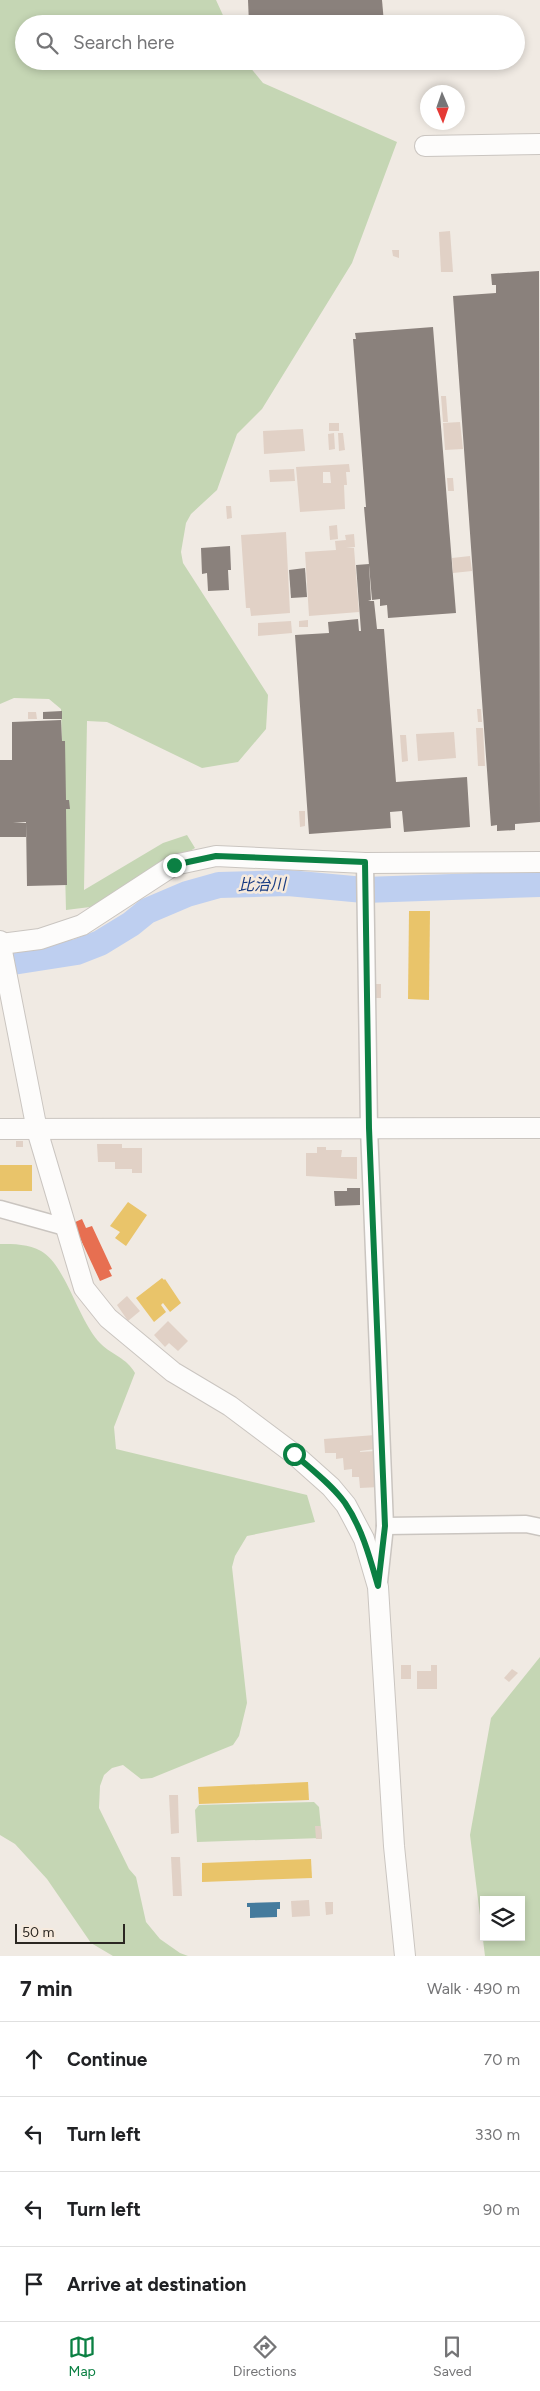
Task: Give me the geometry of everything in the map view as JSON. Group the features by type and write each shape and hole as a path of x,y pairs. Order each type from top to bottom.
{"street":[{"path":"425,146 540,144"},
{"path":"378,1586 364,1539 346,1505 331,1487 294,1454 230,1406 173,1372 108,1318 84,1288 37,1130 1,942 40,939 82,926 174,865 216,856 365,862 540,862"},
{"path":"365,862 369,1128 385,1526 378,1586 394,1846 405,1956"},
{"path":"0,1129 540,1128"},
{"path":"0,1209 65,1227"},
{"path":"385,1526 526,1524 540,1527"}],"green space":[{"path":"0,0 216,0 223,15 15,15 15,70 252,70 263,83 397,142 352,263 262,409 237,434 217,490 191,514 186,523 181,552 183,563 268,695 266,729 238,762 202,768 107,722 87,721 84,890 163,843 187,835 195,848 98,906 66,910 61,709 49,699 14,698 0,704"},
{"path":"0,1244 16,1244 31,1247 41,1251 50,1258 58,1268 93,1334 105,1348 124,1360 135,1373 114,1427 116,1449 307,1495 315,1522 247,1536 235,1556 232,1567 247,1703 239,1736 233,1745 152,1778 141,1779 123,1765 112,1768 104,1775 100,1786 99,1808 129,1869 136,1877 146,1922 160,1939 180,1953 188,1956 113,1956 91,1943 47,1879 15,1844 0,1835"},
{"path":"540,1657 540,1956 485,1956 483,1941 525,1941 525,1896 480,1896 480,1916 470,1835 491,1718"},
{"path":"314,1802 319,1807 322,1838 197,1842 195,1810 199,1805"}],"building: Homes":[{"path":"409,911 430,911 429,1000 408,999"},
{"path":"0,1165 32,1165 32,1191 0,1191"},
{"path":"128,1202 147,1215 126,1246 115,1238 120,1232 110,1226"},
{"path":"162,1278 165,1279 181,1303 170,1312 163,1303 161,1305 166,1312 154,1322 136,1298"},
{"path":"308,1782 309,1800 199,1804 198,1787"},
{"path":"311,1859 312,1878 202,1882 202,1863"}],"building: Shops":[{"path":"82,1219 86,1228 92,1226 112,1269 109,1270 112,1276 100,1281 73,1223"}],"building: Public":[{"path":"280,1902 280,1909 277,1909 277,1917 250,1918 250,1907 247,1907 247,1903"}],"building: Industry":[{"path":"248,0 382,0 383,15 249,15"},
{"path":"539,271 540,822 515,824 515,830 497,831 497,825 491,826 453,296 496,293 496,285 492,285 491,274"},
{"path":"433,327 456,613 388,618 387,605 380,606 380,599 372,600 353,339 356,339 355,333"},
{"path":"230,546 231,570 228,570 229,590 208,591 207,573 202,574 201,548"},
{"path":"369,564 371,600 368,601 374,601 377,629 384,629 396,782 467,777 470,827 404,832 402,811 390,812 391,828 309,834 295,635 329,633 328,622 358,619 359,631 361,631 356,565"},
{"path":"305,568 307,597 291,598 289,570"},
{"path":"62,711 62,719 43,719 43,712"},
{"path":"61,720 62,741 65,741 66,800 69,800 70,809 66,809 67,885 27,886 26,822 13,822 26,823 26,837 0,837 0,760 12,760 12,722"},
{"path":"347,1188 360,1188 360,1205 335,1206 334,1191 347,1191"}],"building: Other":[{"path":"450,231 453,272 441,272 439,232"},
{"path":"392,250 399,250 399,258 393,256"},
{"path":"441,396 446,396 448,422 443,422"},
{"path":"460,422 463,449 445,450 443,423"},
{"path":"329,423 339,423 339,431 329,431"},
{"path":"303,429 305,451 264,454 263,431"},
{"path":"334,433 335,449 329,450 328,434"},
{"path":"338,433 343,433 345,450 339,451"},
{"path":"349,464 350,472 346,472 347,485 344,485 345,509 300,512 296,467","holes":["323,472 330,472 331,483 323,483"]},
{"path":"294,469 295,481 270,482 269,470"},
{"path":"447,478 453,478 454,491 448,491"},
{"path":"226,506 231,506 232,518 227,519"},
{"path":"337,525 338,539 330,540 329,526"},
{"path":"286,532 290,613 251,616 250,608 246,608 241,535"},
{"path":"354,534 355,547 346,548 354,548 359,612 309,616 305,552 336,550 335,541 346,540 345,535"},
{"path":"470,556 472,571 453,573 452,558"},
{"path":"308,620 308,627 299,627 299,621"},
{"path":"291,621 292,633 258,636 258,623"},
{"path":"477,709 481,709 482,722 478,722"},
{"path":"28,712 36,712 37,719 28,719"},
{"path":"476,728 483,728 485,766 478,766"},
{"path":"454,732 456,758 418,761 416,734"},
{"path":"400,735 406,735 408,761 402,762"},
{"path":"299,811 305,811 305,826 300,827"},
{"path":"374,984 381,984 381,998 375,998"},
{"path":"16,1141 23,1141 23,1147 16,1147"},
{"path":"97,1144 122,1144 122,1148 142,1148 142,1173 132,1173 132,1169 115,1169 115,1162 98,1162"},
{"path":"317,1147 326,1147 326,1150 342,1150 341,1157 357,1157 357,1179 306,1176 306,1153 317,1153"},
{"path":"127,1296 140,1311 128,1321 117,1305"},
{"path":"168,1321 188,1341 178,1351 169,1343 165,1347 154,1335"},
{"path":"375,1435 376,1449 360,1452 376,1451 379,1487 360,1488 359,1477 352,1477 352,1469 344,1470 343,1458 336,1459 336,1453 325,1453 324,1439"},
{"path":"401,1665 411,1665 411,1679 401,1679"},
{"path":"431,1665 437,1665 437,1689 417,1689 417,1671 431,1671"},
{"path":"512,1669 518,1673 509,1682 504,1678"},
{"path":"169,1795 178,1795 179,1833 171,1834"},
{"path":"315,1826 321,1826 322,1839 316,1839"},
{"path":"171,1857 180,1857 182,1896 173,1896"},
{"path":"309,1900 310,1916 292,1917 291,1901"},
{"path":"325,1902 333,1902 333,1914 326,1915"}],"waterway":[{"name":"比治川","path":"0,964 77,952 100,943 131,924 147,911 187,894 219,885 288,883 364,890 540,884"}],"route":[{"path":"174,865 216,856 365,862 369,1128 385,1526 378,1586 364,1539 346,1505 331,1487 294,1454"}]}
